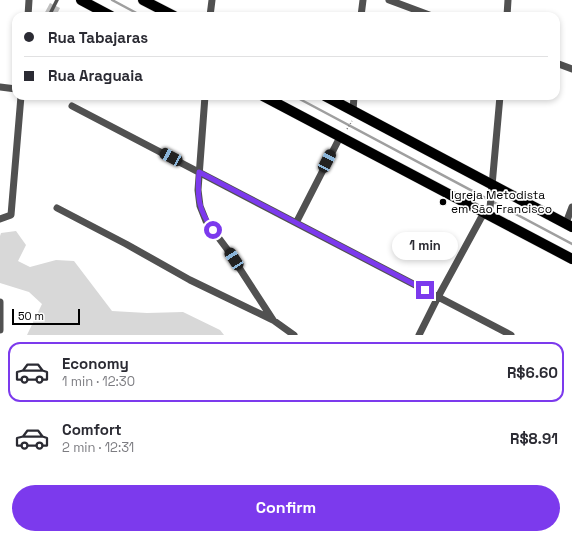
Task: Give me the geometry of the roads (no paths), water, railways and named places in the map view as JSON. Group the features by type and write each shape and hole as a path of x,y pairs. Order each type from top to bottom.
{"main road":[{"path":"81,0 104,12"},
{"path":"144,0 166,12"},
{"path":"271,100 343,134 488,211 572,259"},
{"path":"331,100 352,115 492,190 569,225"}],"street":[{"path":"28,12 29,0"},
{"path":"210,12 212,0"},
{"path":"362,12 363,0"},
{"path":"389,0 421,12"},
{"path":"507,12 508,0"},
{"path":"560,64 572,69"},
{"path":"0,87 12,89"},
{"path":"0,219 11,215 21,100"},
{"path":"205,100 198,190 200,206 206,220 227,248 273,320"},
{"path":"352,115 354,100"},
{"path":"419,335 438,297 488,211 492,190 500,100"},
{"path":"72,106 511,335"},
{"path":"296,222 343,134"},
{"path":"569,225 572,207"},
{"path":"57,208 190,280 273,320 294,335"},
{"path":"0,302 0,330"}],"lane":[{"path":"51,12 57,0"}],"waterway":[{"path":"112,0 134,12"},
{"path":"302,100 572,244"}],"place":[{"name":"Igreja Metodista em São Francisco","path":"443,202"}]}
